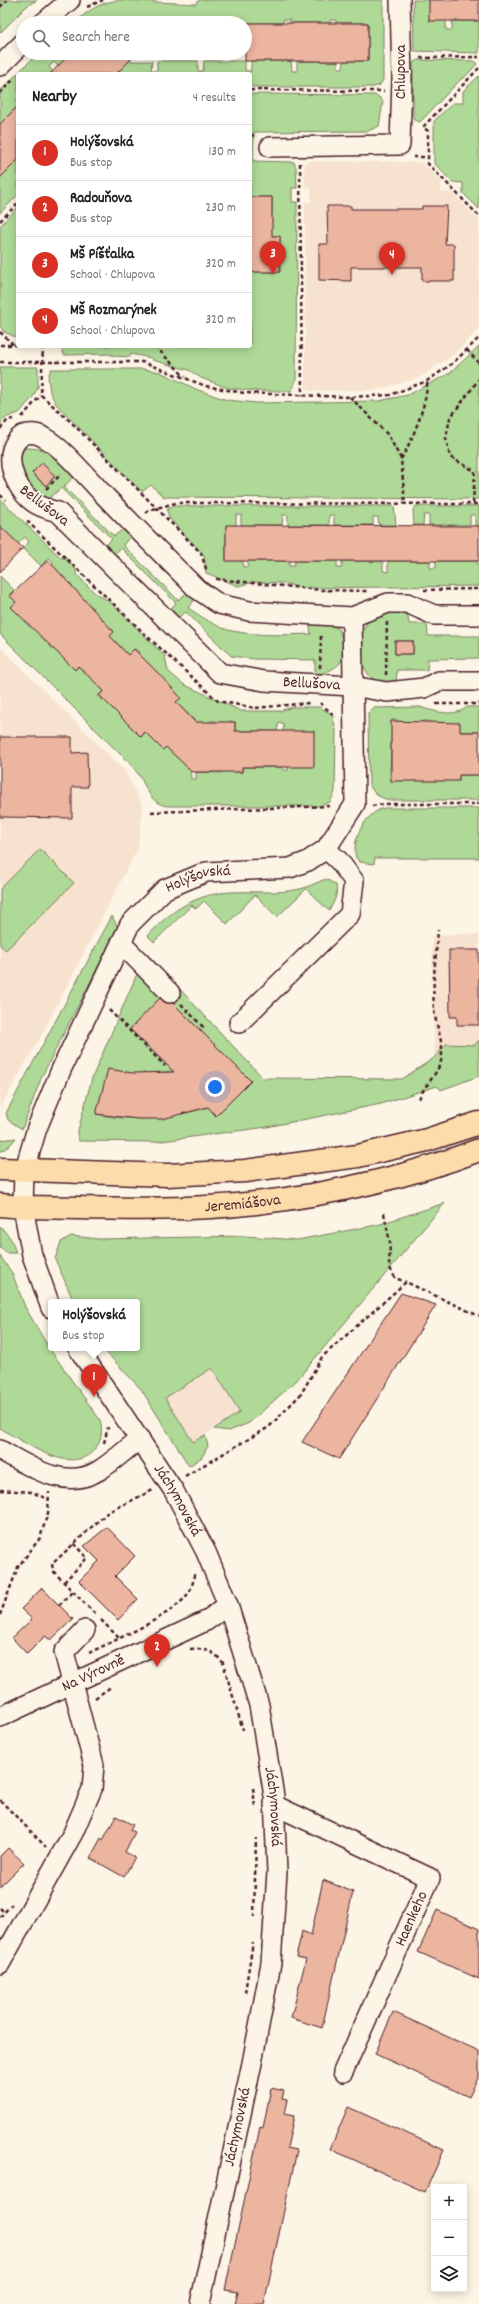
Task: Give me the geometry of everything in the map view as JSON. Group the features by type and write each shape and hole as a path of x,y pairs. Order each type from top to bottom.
{"main road":[{"name":"Jeremiášova","path":"0,1169 24,1172 167,1176 245,1171 358,1156 427,1140 479,1123"},
{"name":"Jeremiášova","path":"0,1205 23,1207 167,1208 256,1203 362,1185 435,1166 479,1150"}],"street":[{"path":"51,16 70,0"},
{"name":"Chlupova","path":"264,141 408,144 402,78 400,0"},
{"path":"0,66 16,50"},
{"name":"Bellušova","path":"479,615 434,615 407,603 388,603 352,617 249,611 219,604 197,589 73,463 44,437 37,434 25,434 15,440 7,449 4,465 12,482 33,502 58,512 220,673 264,681 319,683 352,686 387,692 424,688 439,681 479,681"},
{"name":"Bellušova","path":"352,617 352,686"},
{"path":"352,686 355,804"},
{"name":"Holýšovská","path":"23,1207 24,1172 40,1122 61,1070 130,924 165,890 206,872 290,868 308,861 326,849 355,804"},
{"path":"239,1023 350,914 354,881 339,861 326,849"},
{"path":"121,943 170,993"},
{"path":"23,1207 34,1262 48,1300"},
{"name":"Jáchymovská","path":"80,1351 169,1483 206,1552 228,1605 259,1705 274,1805 277,1872 271,1962 252,2064 200,2304"},
{"path":"0,1450 44,1474 75,1480 97,1472 140,1439"},
{"name":"Na Výrovně","path":"0,1717 206,1621 228,1605"},
{"path":"0,1964 74,1833 92,1789 94,1765 85,1726 64,1652 85,1630"},
{"name":"Haenkeho","path":"274,1805 430,1878 343,2072"}],"path":[{"path":"0,7 7,0"},
{"path":"418,58 479,57"},
{"path":"479,68 423,127 428,132 428,164 479,216"},
{"path":"0,93 16,77"},
{"path":"385,84 386,99"},
{"path":"252,90 385,91"},
{"path":"252,136 264,141"},
{"path":"300,159 302,395"},
{"path":"0,221 16,205"},
{"path":"0,332 14,345"},
{"path":"0,362 142,362 206,386 244,393 350,397 390,395 427,381 467,350 479,338"},
{"path":"0,345 14,345"},
{"path":"22,416 41,395 43,362 42,348"},
{"path":"157,348 187,379"},
{"path":"467,350 479,363"},
{"path":"473,504 475,472 450,457 446,438 450,418 479,379"},
{"path":"401,459 411,444 428,393 427,381"},
{"path":"41,395 202,553 206,571 216,579 321,590 388,590 386,680 383,678"},
{"path":"350,397 388,435 401,459 405,503"},
{"path":"33,502 73,463"},
{"path":"133,525 149,510 176,503 479,504"},
{"path":"84,575 102,557"},
{"path":"418,590 479,589"},
{"path":"319,702 321,590"},
{"path":"151,812 309,808 355,804 367,807 384,804 479,804"},
{"path":"419,1098 423,1089 440,1063 442,1052 434,1012 438,930"},
{"path":"170,993 203,1027 200,1030"},
{"path":"95,998 165,1066"},
{"path":"384,1213 390,1243 389,1266 395,1278 479,1316"},
{"path":"118,1638 53,1571 52,1564 108,1512 190,1474 268,1427 302,1394 322,1357 406,1282"},
{"path":"102,1448 108,1426"},
{"path":"0,1615 18,1567 40,1538 48,1513 50,1500 44,1474"},
{"path":"0,1490 32,1492 50,1500"},
{"path":"64,1582 87,1558 73,1543"},
{"path":"59,1605 73,1592"},
{"path":"67,1665 170,1611 186,1596"},
{"path":"184,1650 198,1648 209,1650 217,1655 223,1663 245,1735"},
{"path":"93,1702 96,1696 115,1684"},
{"path":"252,1783 255,1809"},
{"path":"0,1800 50,1852"},
{"path":"254,1924 256,1830"},
{"path":"0,1918 14,1902"},
{"path":"0,1908 4,1912"},
{"path":"245,1994 253,1939"}],"shaded area":[{"path":"308,161 421,162 441,181 441,192 452,193 479,220 479,329 455,353 419,378 376,390 309,391 305,386 305,202 311,202 311,187 305,188 304,165"},
{"path":"0,647 125,771 143,807 138,848 41,1036 0,1108"},
{"path":"479,934 479,1040 475,1045 446,1044 434,1058 432,936"},
{"path":"212,1368 240,1412 193,1442 165,1398"}],"green space":[{"path":"0,0 37,0 27,6 0,33"},
{"path":"118,0 196,4 199,0 383,0 383,80 380,85 374,87 253,87 252,72 116,72 117,61 152,61 151,71 157,71 157,61 198,61 198,71 203,71 204,61 245,61 245,71 251,71 251,61 291,61 292,71 297,71 297,61 338,61 338,68 343,68 344,61 368,61 368,23 336,23 336,20 330,20 330,23 290,23 290,20 283,20 283,23 252,23 252,16 83,16 106,3"},
{"path":"413,0 429,0 446,21 446,30 452,30 452,21 479,21 479,53 414,51"},
{"path":"31,60 64,60 58,66 54,62 49,67 53,72 19,72"},
{"path":"417,60 474,61 477,64 420,122 414,120 413,116 413,63"},
{"path":"16,75 16,108 0,124 0,91"},
{"path":"479,76 479,209 463,193 463,183 452,182 434,163 434,121 453,103 463,103 463,91"},
{"path":"252,94 374,95 379,97 383,102 379,126 368,131 254,132 253,161 294,162 296,167 297,188 292,188 292,202 297,202 296,380 292,391 257,391 228,388 201,378 189,370 152,360 152,358 130,354 130,357 112,356 112,354 64,355 61,348 252,348 252,272 279,272 280,236 264,236 272,214 272,197 252,197"},
{"path":"16,162 16,197 0,213 0,178"},
{"path":"16,209 16,337 4,332 0,326 0,226"},
{"path":"479,346 479,499 164,497 151,485 143,491 140,490 56,404 50,392 48,377 51,369 143,369 160,372 198,390 227,400 257,403 379,401 408,395 450,373"},
{"path":"0,367 38,367 38,387 33,397 19,413 7,417 0,424"},
{"path":"25,448 34,448 48,452 58,459 74,476 64,487 114,536 126,527 132,534 123,545 178,600 189,591 197,597 188,608 215,625 242,633 281,635 311,634 309,621 329,624 339,629 344,647 342,660 332,669 315,675 315,660 254,659 231,656 186,612 175,620 167,612 176,603 121,548 111,557 103,548 112,539 61,488 44,503 24,481 17,458","holes":["42,464 55,476 46,486 32,473"]},
{"path":"0,499 61,558 66,558 76,569 76,574 95,593 110,602 165,656 168,671 183,684 241,711 279,711 293,707 319,707 332,714 336,730 335,792 330,802 321,806 167,806 156,801 148,793 140,776 131,765 0,634 0,576 14,590 9,595 16,602 11,607 15,611 20,606 31,618 26,623 30,627 35,622 49,644 75,670 79,666 104,691 98,696 103,700 108,695 119,706 115,711 119,715 123,711 141,737 145,732 163,750 166,747 178,758 183,753 189,753 191,779 196,779 196,772 221,773 221,767 236,767 237,772 242,772 242,767 283,767 283,770 288,770 283,731 284,724 279,722 277,731 235,731 235,722 229,722 216,731 216,721 210,721 210,731 205,731 176,702 180,698 133,659 139,652 135,649 128,655 110,636 114,631 88,614 94,609 90,605 84,610 66,592 73,586 69,582 62,588 45,571 53,562 49,558 41,566 23,548 29,542 25,537 18,544 0,526"},
{"path":"173,506 394,506 396,525 379,525 378,517 373,517 373,525 334,525 334,515 329,515 329,525 288,525 288,515 283,515 282,525 241,525 241,515 236,515 236,525 226,526 226,560 243,561 243,567 248,567 248,561 289,561 289,566 294,566 295,561 337,561 337,568 342,568 342,561 383,561 383,571 388,572 388,561 430,561 430,568 436,568 436,561 477,561 477,565 479,565 479,586 301,588 284,583 254,582 238,586 206,573 204,555 169,518 167,510"},
{"path":"416,506 479,506 479,526 475,526 475,515 470,515 470,525 429,525 429,515 424,515 423,525 414,525 413,510"},
{"path":"407,610 409,624 427,624 428,636 479,636 479,658 428,659 427,670 397,670 396,685 383,683 372,678 367,673 361,657 361,640 366,624 371,618 379,613","holes":["395,641 413,641 413,654 395,654"]},
{"path":"420,707 437,712 450,713 467,707 479,707 479,732 429,731 429,721 423,721 423,731 397,731 398,720 392,720 390,774 459,780 459,775 479,775 479,800 388,800 376,795 369,785 368,713 373,708"},
{"path":"384,808 479,808 479,858 375,858 374,864 360,862 356,858 355,851 361,828 371,815"},
{"path":"40,849 74,883 6,950 0,945 0,889"},
{"path":"326,879 336,885 335,898 329,911 306,889 277,917 255,895 227,924 204,901 196,909 192,905 154,942 148,936 175,911 196,900 208,896 232,892 292,891"},
{"path":"112,916 118,928 42,1076 22,1129 8,1120 6,1113"},
{"path":"146,953 263,1078 402,1079 434,1058 446,1044 475,1045 479,1040 479,1076 441,1090 437,1086 381,1104 267,1127 154,1142 79,1141 77,1134 92,1078","holes":["164,994 251,1081 216,1115 208,1107 166,1117 152,1118 125,1118 96,1114 156,1073 173,1071 130,1029"]},
{"path":"16,1138 9,1146 0,1152 0,1140"},
{"path":"445,1203 296,1381 249,1423 229,1431 214,1429 240,1412 212,1368 165,1398 193,1442 205,1435 208,1446 202,1457 189,1466 141,1389 105,1351 140,1351 140,1299 73,1299 55,1259 61,1242 71,1236 99,1239 245,1236 297,1240 377,1225"},
{"path":"0,1226 11,1239 16,1253 6,1253 0,1248"},
{"path":"0,1256 12,1273 25,1307 48,1346 48,1351 51,1351 100,1420 101,1433 100,1440 93,1451 83,1458 72,1460 46,1454 0,1428"}],"building":[{"path":"429,0 479,0 479,21 429,21"},
{"path":"252,23 368,23 368,61 245,61 252,60"},
{"path":"64,60 130,60 118,72 52,72"},
{"path":"16,108 16,162 0,178 0,124"},
{"path":"252,197 272,197 272,236 280,236 280,272 252,272"},
{"path":"327,206 351,206 351,209 422,209 422,206 447,206 445,244 454,244 454,281 422,281 422,267 351,267 351,281 319,280 319,244 328,244"},
{"path":"42,463 55,476 46,486 32,473"},
{"path":"226,525 479,526 479,561 226,561"},
{"path":"0,526 23,548 0,572"},
{"path":"48,560 114,632 110,636 128,655 134,649 181,698 176,702 195,722 235,722 235,731 314,731 314,767 242,767 242,772 192,772 166,747 163,750 145,732 141,737 99,695 104,691 78,666 75,670 11,607 16,602 10,596"},
{"path":"395,641 413,641 413,654 395,654"},
{"path":"391,721 460,723 460,732 479,732 479,775 459,775 459,781 391,781"},
{"path":"0,737 72,737 72,753 87,752 88,787 72,787 72,818 0,817"},
{"path":"449,950 479,950 479,1025 457,1025 457,1017 450,1017"},
{"path":"160,998 167,1003 173,1003 251,1081 216,1116 208,1107 162,1119 138,1119 96,1114 108,1069 132,1073 174,1072 130,1029"},
{"path":"401,1293 436,1305 339,1459 302,1442"},
{"path":"107,1527 135,1556 115,1576 138,1599 118,1620 79,1581 99,1561 84,1546"},
{"path":"42,1588 73,1619 52,1639 45,1636 27,1654 12,1638 32,1619 21,1609"},
{"path":"116,1816 133,1825 130,1830 135,1832 125,1852 135,1857 124,1877 90,1858 101,1838 103,1840"},
{"path":"8,1848 24,1863 0,1887 0,1856"},
{"path":"323,1880 353,1892 322,2028 291,2018 306,1959 296,1957 302,1931 311,1935"},
{"path":"437,1910 479,1929 479,1979 418,1952"},
{"path":"393,2012 479,2051 479,2076 469,2097 375,2054"},
{"path":"271,2088 284,2091 282,2099 287,2100 284,2114 294,2116 287,2148 297,2150 264,2304 235,2304 238,2292 225,2290 260,2127 263,2128"},
{"path":"348,2107 444,2150 425,2192 330,2149"}],"place":[{"name":"MŠ Píšťalka","path":"273,274"},
{"name":"MŠ Rozmarýnek","path":"392,275"},
{"name":"Holýšovská","path":"94,1397"},
{"name":"Radouňova","path":"157,1667"}]}
